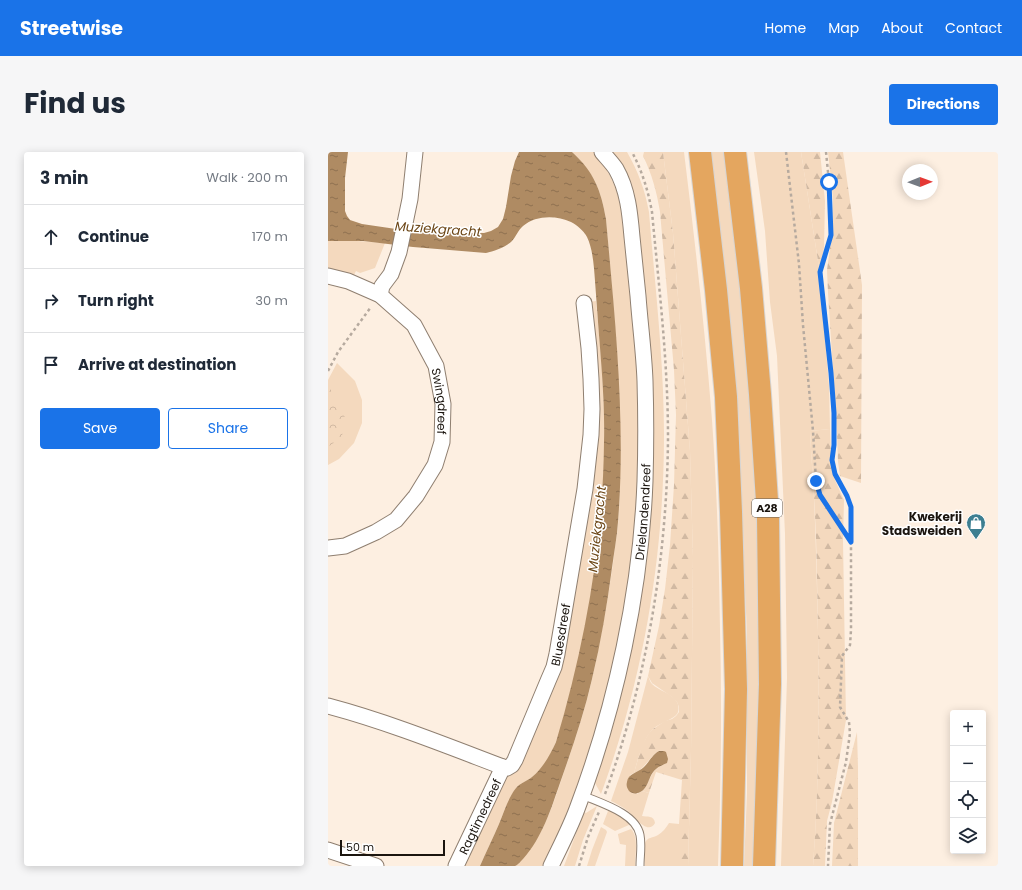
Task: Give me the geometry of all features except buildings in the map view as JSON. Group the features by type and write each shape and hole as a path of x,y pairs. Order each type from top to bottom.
{"highway":[{"path":"700,152 716,290 727,412 736,690 732,866"},
{"name":"A28","path":"735,152 752,296 768,516 770,684 764,866"}],"street":[{"path":"380,295 382,286 391,274 399,252 410,199 416,152"},
{"name":"Drielandendreef","path":"552,866 568,832 582,795 603,732 616,684 628,627 639,556 643,518 646,447 645,380 629,206 616,169 602,152"},
{"name":"Swingdreef","path":"328,276 348,281 380,295 414,325 436,366 443,404 442,442 435,466 416,496 396,520 376,532 345,546 328,548"},
{"name":"Bluesdreef","path":"503,766 507,768 516,760 554,667 557,654 585,489 591,435 592,409 589,348 584,303"},
{"path":"328,706 360,714 503,766"},
{"name":"Ragtimedreef","path":"456,866 503,766"},
{"path":"328,850 376,866"}],"lane":[{"path":"582,795 621,812 633,822 640,833 640,866"}],"path":[{"path":"786,152 799,264 816,481 820,495 851,542"},
{"path":"826,152 831,235 820,272 834,413 834,445 832,460 835,474 851,507 851,630 850,645 842,656 840,707 849,722 850,733 846,762 830,824 828,866"},
{"path":"328,371 338,352 380,295"}],"green space":[{"path":"572,152 595,152 613,182 619,197 623,215 638,395 637,485 634,530 629,574 614,661 603,705 579,782 554,844 542,866 514,866 524,857 540,834 556,795 580,725 601,636 618,524 620,498 619,394 614,307 606,219 602,199 595,182 586,167"},
{"path":"613,152 627,152 641,181 649,212 661,351 664,435 660,527 648,618 629,707 601,794 594,783 624,681 650,350 637,213 629,181"},
{"path":"644,152 663,152 673,233 690,451 693,557 688,866 679,866 679,824 682,780 656,772 649,793 642,791 655,769 658,767 659,751 652,756 641,769 634,773 642,745 649,733 665,721 672,719 679,712 677,702 652,683 648,676 659,626 670,545 674,485 676,415 674,370 660,212 654,184 643,156"},
{"path":"663,152 684,152 700,286 712,420 718,524 721,659 721,748 718,866 688,866 693,557 690,451 673,233"},
{"path":"709,152 725,152 744,316 757,528 759,640 753,866 744,866 747,793 747,633 737,433"},
{"path":"754,152 801,152 820,274 829,386 830,429 810,431 814,490 818,615 817,778 813,866 781,866 787,678 785,534 777,356 770,302 765,231"},
{"path":"801,152 820,152 825,201 824,247 820,274"},
{"path":"828,152 843,152 862,285 861,483 840,476 838,462 827,270 832,233 833,199"},
{"path":"344,240 385,243 375,268 360,273 356,271 354,275 328,268 328,241"},
{"path":"596,301 603,394 604,463 598,546 580,654 560,731 549,757 536,774 519,785 513,792 480,866 464,866 553,679 589,488 589,302"},
{"path":"337,363 355,381 362,400 362,423 354,443 339,459 328,465 328,380"},
{"path":"328,385 345,412 342,437 328,447"},
{"path":"830,429 831,454 835,480 844,500 843,540 846,720 832,802 827,821 825,866 813,866 817,778 818,660 816,531 810,431"},
{"path":"648,676 652,684 669,694 678,704 678,713 675,716 657,726 650,732 641,749 634,773 630,775 637,794 642,791 649,793 642,816 650,817 654,820 655,823 649,827 641,824 626,810 611,801 628,752"},
{"path":"857,732 858,866 832,866 834,823"},
{"path":"597,806 583,840 575,866 564,866 584,812 586,813"},
{"path":"610,810 618,814 629,825 615,831 603,824 608,811"},
{"path":"669,823 679,824 679,866 645,866 646,841 661,833"},
{"path":"601,827 607,832 595,866 587,866 592,850"},
{"path":"631,829 636,841 635,866 625,866 626,845 620,844 618,834"}],"water":[{"path":"328,152 348,152 345,178 345,211 350,220 362,224 396,229 460,233 484,233 491,231 498,227 503,219 511,176 519,152 572,152 580,159 591,174 602,199 606,219 613,294 620,408 620,484 616,539 606,610 598,651 589,692 578,731 541,833 530,851 515,866 480,866 513,792 518,786 540,770 556,742 576,669 584,631 596,556 603,480 604,412 591,247 586,235 578,226 571,222 553,217 540,218 528,222 506,246 486,253 363,241 328,241"},
{"path":"659,751 666,752 668,759 667,763 658,767 653,772 642,791 638,793 630,792 627,788 629,777 642,769"}],"place":[{"name":"Kwekerij Stadsweiden","path":"976,540"}],"route":[{"path":"816,481 820,495 851,542 851,507 835,474 832,460 834,445 834,413 820,272 831,235 829,182"}],"water label":[{"name":"Muziekgracht","path":"438,229"},
{"name":"Muziekgracht","path":"597,529"}]}
